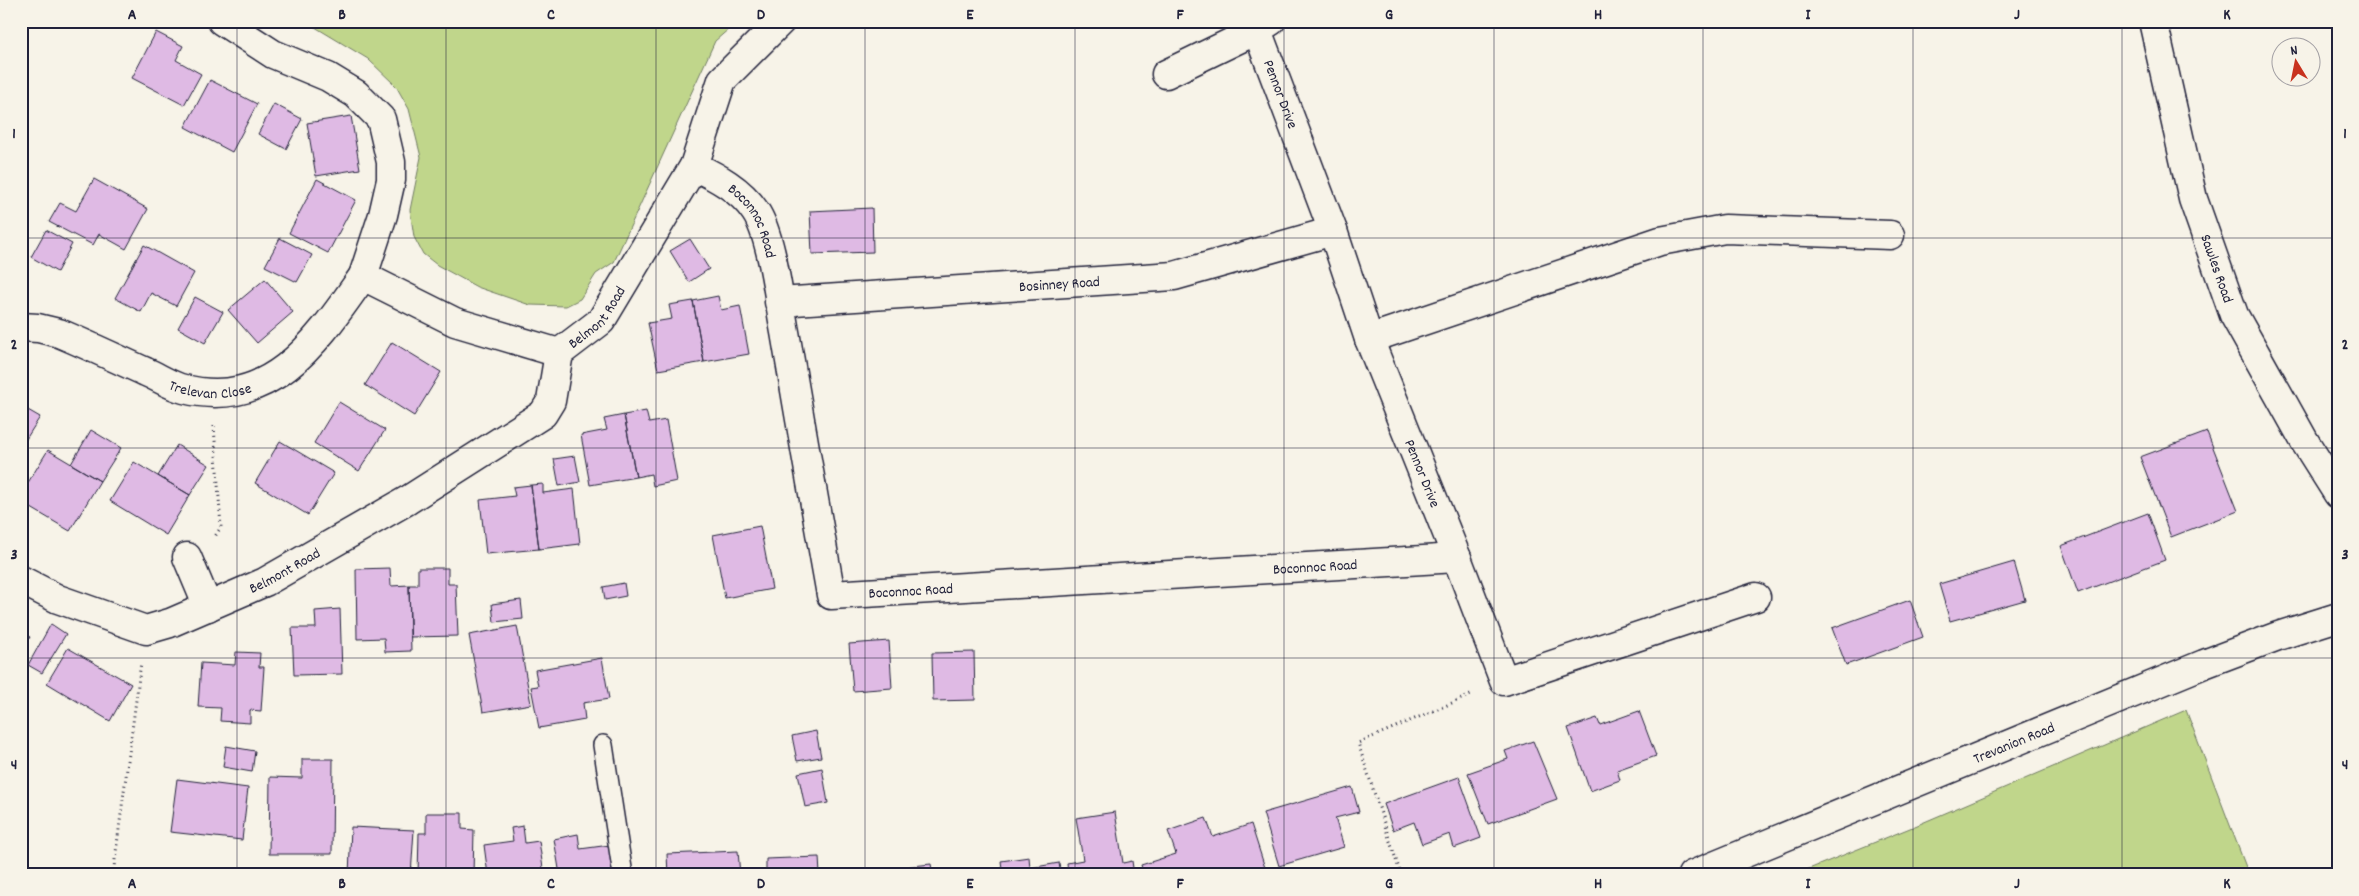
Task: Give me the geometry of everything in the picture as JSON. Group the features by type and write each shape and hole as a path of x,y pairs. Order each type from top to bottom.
{"main road":[{"name":"Trelevan Close","path":"21,327 38,328 59,333 183,389 212,393 241,391 268,381 291,365 326,328 363,276 384,216 391,180 391,162 381,119 370,106 328,77 273,54 222,21"},
{"name":"Belmont Road","path":"146,630 170,623 266,582 383,515 543,414 551,401 559,353 601,321 694,166 722,80 781,21"},
{"name":"Sawles Road","path":"2153,21 2194,199 2234,315 2305,442 2338,494"},
{"path":"1166,74 1264,26"},
{"name":"Pennor Drive","path":"1264,26 1369,339 1504,681"},
{"name":"Boconnoc Road","path":"694,166 719,177 739,194 755,210 764,228 831,595 1457,558"},
{"path":"1369,339 1660,241 1691,234 1725,229 1890,234"},
{"name":"Bosinney Road","path":"779,302 1174,276 1333,231"},
{"path":"363,276 456,322 559,353"},
{"path":"190,563 208,607"},
{"path":"21,580 58,599 146,630"},
{"path":"1504,681 1756,597"},
{"name":"Trevanion Road","path":"1692,875 2204,664 2278,636 2338,617"}],"lane":[{"path":"603,745 623,875"}],"path":[{"path":"190,563 221,528 212,393"},
{"path":"113,875 146,630"},
{"path":"1401,875 1358,742 1504,681"}],"green space":[{"path":"300,21 738,21 715,41 614,262 596,274 580,299 566,306 530,305 477,287 437,265 423,254 414,237 410,210 421,157 409,109 396,86 368,59 315,27"},
{"path":"2186,710 2249,875 1794,875 1915,826"}],"building":[{"path":"156,32 183,46 176,60 201,74 184,105 132,78"},
{"path":"210,80 257,104 232,152 185,127"},
{"path":"274,104 302,119 286,149 258,134"},
{"path":"351,116 360,169 316,176 307,123"},
{"path":"94,179 148,209 126,249 99,234 93,245 49,222 60,203 76,211"},
{"path":"317,179 356,200 328,253 289,233"},
{"path":"872,208 873,252 812,254 810,211"},
{"path":"46,230 72,244 57,272 31,257"},
{"path":"280,238 312,255 297,282 265,266"},
{"path":"690,239 709,269 689,282 670,251"},
{"path":"144,245 194,273 176,306 151,293 141,312 115,298"},
{"path":"265,279 293,312 257,343 228,310"},
{"path":"718,296 721,310 740,306 749,354 704,362 693,301"},
{"path":"195,297 223,312 205,343 178,328"},
{"path":"693,301 704,362 658,370 648,323 672,319 669,305"},
{"path":"392,342 441,372 414,416 365,385"},
{"path":"339,402 385,430 359,471 314,443"},
{"path":"21,406 40,417 21,447"},
{"path":"646,411 649,423 666,420 677,481 653,486 651,474 636,477 624,415"},
{"path":"624,415 636,477 590,485 581,435 607,430 604,419"},
{"path":"91,430 121,448 100,481 71,464"},
{"path":"2207,432 2238,511 2171,537 2140,457"},
{"path":"280,441 334,473 308,515 255,483"},
{"path":"177,445 209,465 190,495 158,476"},
{"path":"48,450 100,481 70,531 21,502 21,494"},
{"path":"575,456 580,482 559,486 554,459"},
{"path":"134,462 190,495 166,535 110,501"},
{"path":"543,484 543,493 574,489 580,544 539,549 531,485"},
{"path":"531,485 539,549 486,554 480,500 515,496 513,487"},
{"path":"2148,513 2165,560 2078,593 2061,546"},
{"path":"760,526 772,589 725,598 713,535"},
{"path":"2014,562 2025,600 1950,621 1939,584"},
{"path":"390,568 391,586 409,585 411,651 385,652 384,638 357,639 356,569"},
{"path":"418,568 448,568 448,584 456,584 458,636 410,637 409,585 418,585"},
{"path":"624,583 626,596 605,600 603,587"},
{"path":"521,600 523,619 494,622 492,604"},
{"path":"1910,600 1923,637 1846,665 1832,628"},
{"path":"340,609 342,674 294,675 292,628 316,628 315,611"},
{"path":"51,624 66,634 42,673 28,665"},
{"path":"517,626 531,704 483,712 469,635"},
{"path":"21,632 30,637 21,652"},
{"path":"889,641 892,688 853,691 849,644"},
{"path":"68,648 131,684 110,721 47,683"},
{"path":"236,652 260,653 259,667 264,667 261,711 250,710 250,723 220,721 221,708 198,707 201,663 235,665"},
{"path":"974,652 975,700 933,701 932,653"},
{"path":"602,658 609,699 583,703 585,720 539,728 531,687 538,686 535,670"},
{"path":"1639,711 1656,756 1617,770 1620,780 1590,791 1568,728 1597,718 1600,725"},
{"path":"816,731 821,757 797,761 792,736"},
{"path":"1533,741 1557,799 1488,824 1468,773 1508,759 1505,751"},
{"path":"226,746 255,751 252,772 223,767"},
{"path":"302,759 333,759 332,854 269,854 270,777 302,778"},
{"path":"822,768 828,803 805,807 798,773"},
{"path":"1459,777 1481,838 1454,848 1450,834 1422,844 1414,822 1393,830 1384,804"},
{"path":"177,779 248,788 242,840 170,832"},
{"path":"1352,787 1359,812 1335,818 1344,847 1279,866 1263,813"},
{"path":"1115,812 1123,863 1132,861 1134,875 1068,875 1067,863 1083,860 1076,818"},
{"path":"426,813 462,813 462,829 474,830 473,875 418,875 419,833 426,833"},
{"path":"1206,818 1213,837 1251,824 1266,871 1254,875 1144,875 1141,865 1176,854 1168,831"},
{"path":"523,826 525,843 539,841 544,875 488,875 484,845 513,841 511,828"},
{"path":"351,827 414,830 411,875 349,875"},
{"path":"578,834 580,849 610,845 615,874 560,875 554,839"},
{"path":"738,851 740,875 668,875 667,854"},
{"path":"819,857 820,875 766,875 766,859"},
{"path":"1029,857 1030,868 1059,863 1061,875 1003,875 1001,861"},
{"path":"931,864 933,875 869,875 868,871"}]}
